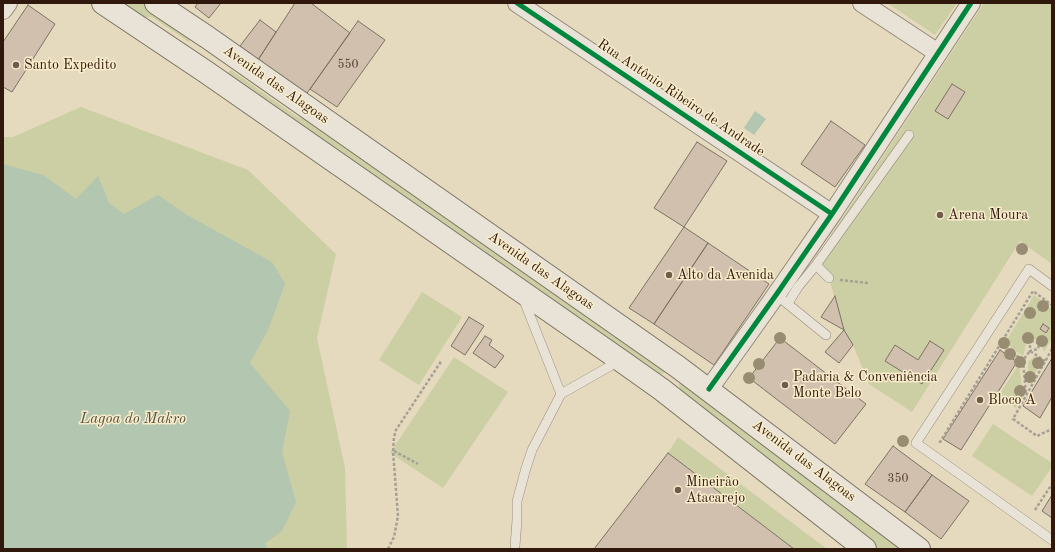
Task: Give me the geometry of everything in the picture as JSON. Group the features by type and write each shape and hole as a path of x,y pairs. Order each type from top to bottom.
{"main road":[{"name":"Avenida das Alagoas","path":"103,3 206,72 661,389 865,549"},
{"name":"Avenida das Alagoas","path":"156,3 207,37 709,389 919,549"},
{"path":"139,27 155,27 189,48 194,49 207,37"},
{"path":"206,72 214,62 218,60 224,61 283,100 304,105"},
{"path":"661,389 678,367"}],"street":[{"path":"3,10 8,3"},
{"name":"Rua Antônio Ribeiro de Andrade","path":"516,3 832,214"},
{"path":"862,3 938,53"},
{"path":"709,389 782,299 832,214 971,3"}],"lane":[{"path":"826,335 782,299 798,287 816,265 909,135"},
{"path":"816,265 829,278"},
{"path":"1052,286 1029,269 916,444 1052,540"},
{"path":"519,290 561,394"},
{"path":"515,546 517,501 526,468 532,450 561,394 620,360"}],"path":[{"path":"829,278 868,283"},
{"path":"946,447 940,442 1033,291 1052,305"},
{"path":"1026,395 1023,360 1030,350 1030,344 1032,341 1039,344 1038,349 1030,350"},
{"path":"1000,344 1023,360"},
{"path":"1052,349 1013,419 1037,436 1052,429"},
{"path":"1030,350 1045,361"},
{"path":"388,549 394,537 398,516 394,450 394,437 396,430 442,360"},
{"path":"394,450 418,464"},
{"path":"1035,510 1052,484"},
{"path":"1029,505 1041,514"}],"shaded area":[{"path":"117,3 143,3 192,36 189,42 152,17 137,17"},
{"path":"887,3 957,3 935,35"},
{"name":"Arena Moura","path":"984,3 1052,3 1052,264 1020,241 912,412 869,384 853,345 844,330 829,278 828,279 818,255"},
{"path":"231,70 299,118 309,116 666,365 664,373 652,377 227,74"},
{"name":"Lagoa do Makro","path":"81,107 248,170 336,254 317,338 345,468 347,549 3,549 3,137 13,137"},
{"path":"422,292 462,317 419,385 379,360"},
{"path":"1034,295 1052,309 1052,338 1044,352 1040,341 1032,339 1026,343 1023,356 1005,343"},
{"path":"454,357 508,392 443,488 390,453"},
{"path":"1034,357 1041,363 1028,386 1028,362"},
{"path":"1019,364 1023,396 1016,408 999,395"},
{"path":"687,378 905,549 876,549 680,395 679,384"},
{"path":"993,424 1052,463 1052,467 1032,496 972,456"},
{"path":"678,437 827,549 794,549 668,453"}],"water":[{"path":"755,111 766,119 754,135 744,128"},
{"name":"Lagoa do Makro","path":"3,164 43,175 76,199 98,176 109,203 124,214 158,195 187,215 272,262 285,284 268,330 250,363 290,411 282,452 296,502 282,531 265,543 267,549 3,549"}],"building":[{"path":"198,3 221,3 209,18 195,7"},
{"path":"295,3 311,3 350,33 305,96 258,60"},
{"name":"Santo Expedito","path":"28,5 55,24 12,92 3,87 3,42"},
{"path":"260,20 276,32 258,60 240,46"},
{"path":"358,21 385,40 337,107 310,89"},
{"path":"952,84 965,92 948,119 935,111"},
{"path":"831,121 865,145 835,187 801,164"},
{"path":"697,142 727,161 684,227 654,208"},
{"name":"Alto da Avenida","path":"684,227 708,243 654,324 629,308"},
{"path":"708,243 769,284 714,365 654,324"},
{"path":"835,296 844,330 821,317"},
{"path":"469,317 484,326 465,355 451,346"},
{"path":"1043,324 1049,328 1046,333 1040,329"},
{"path":"844,330 853,345 839,363 825,352"},
{"path":"485,336 492,340 489,345 504,356 495,368 473,353"},
{"path":"780,338 866,404 835,444 749,378"},
{"path":"930,341 944,350 922,384 885,361 895,345 918,360"},
{"name":"Bloco A","path":"1000,350 1017,362 961,450 943,439"},
{"path":"1052,358 1052,397 1040,418 1023,406"},
{"path":"893,446 932,475 905,512 865,484"},
{"name":"Mineirão Atacarejo","path":"668,453 794,549 594,549"},
{"path":"932,475 969,501 941,539 905,512"},
{"path":"1052,495 1052,518 1042,511"}],"cycle path":[{"path":"517,3 832,214"},
{"path":"709,389 832,214 971,3"}],"place":[{"name":"Santo Expedito","path":"16,65"},
{"name":"Arena Moura","path":"940,215"},
{"name":"Alto da Avenida","path":"669,275"},
{"name":"Padaria & Conveniência Monte Belo","path":"785,385"},
{"name":"Bloco A","path":"980,400"},
{"name":"Mineirão Atacarejo","path":"678,490"}]}
